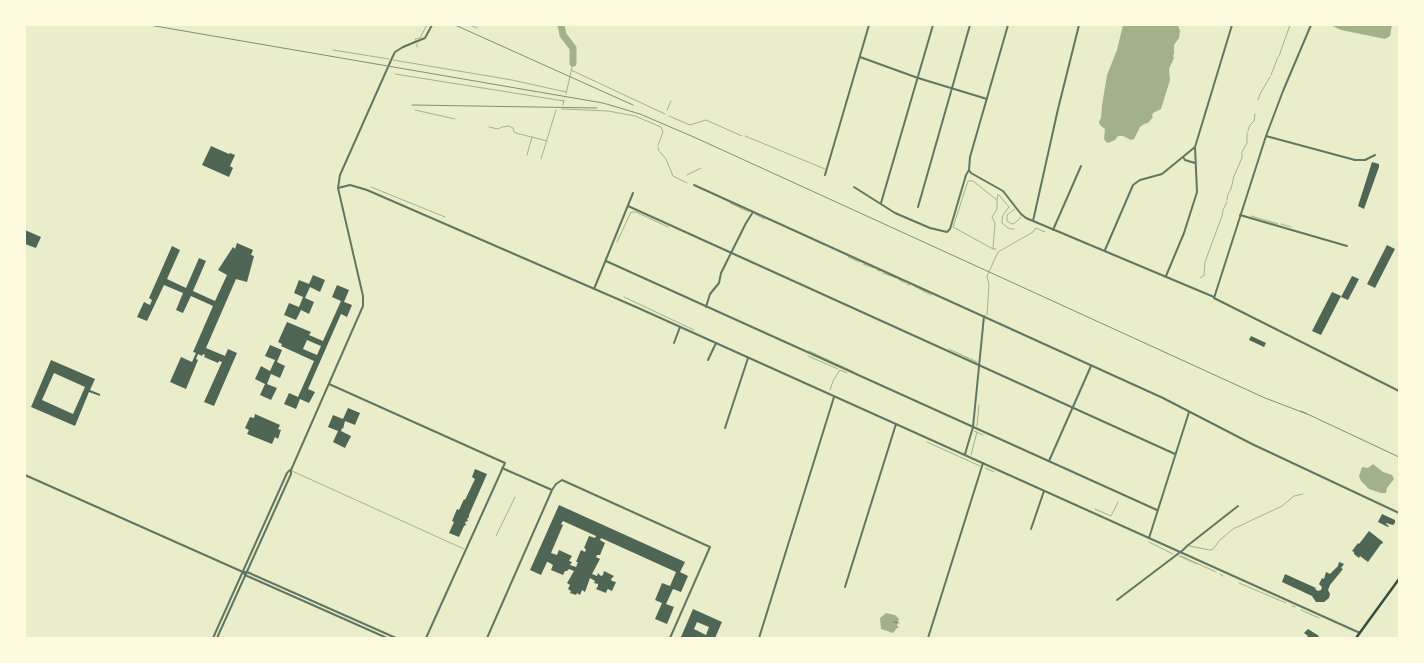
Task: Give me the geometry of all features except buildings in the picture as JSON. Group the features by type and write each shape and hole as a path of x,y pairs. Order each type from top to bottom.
{"main road":[{"path":"1356,638 1399,580"}],"street":[{"path":"213,638 329,384 364,302 338,188 340,175 392,58 403,47 425,38 432,25"},
{"path":"825,175 869,25"},
{"path":"881,204 933,25"},
{"path":"918,207 970,25"},
{"path":"854,187 895,213 930,228 947,232 950,229 969,170 969,161 1008,25"},
{"path":"1033,221 1079,25"},
{"path":"1166,277 1184,233 1197,192 1195,147 1232,25"},
{"path":"1214,298 1266,136 1311,25"},
{"path":"860,57 987,100"},
{"path":"1266,136 1355,160 1365,160 1375,154"},
{"path":"1105,251 1133,185 1140,180 1162,174 1195,147"},
{"path":"1182,157 1191,163 1196,163"},
{"path":"1053,230 1082,166"},
{"path":"969,170 971,173 1003,191 1022,216 1214,298 1399,391"},
{"path":"338,188 350,185 367,190 716,343 1360,633"},
{"path":"694,185 1163,398 1252,444 1399,513"},
{"path":"594,290 633,193"},
{"path":"628,206 1175,454"},
{"path":"706,307 710,294 718,283 721,273 753,211"},
{"path":"1240,215 1347,246"},
{"path":"606,261 1158,510"},
{"path":"965,455 973,427 984,316"},
{"path":"674,343 680,327"},
{"path":"708,360 716,343"},
{"path":"725,428 748,358"},
{"path":"1049,461 1092,366"},
{"path":"329,384 505,463 426,638"},
{"path":"759,638 834,396"},
{"path":"1149,538 1189,412"},
{"path":"845,587 896,424"},
{"path":"928,638 983,463"},
{"path":"502,468 552,490"},
{"path":"217,638 291,474 290,470"},
{"path":"25,475 387,638"},
{"path":"487,638 552,490 562,480 710,548 670,638"},
{"path":"1031,529 1044,491"},
{"path":"1117,600 1238,506"},
{"path":"243,572 247,572 396,638"}],"lane":[{"path":"1016,208 1007,215 1007,222 1015,223 1022,216"},
{"path":"290,470 466,550"}],"path":[{"path":"894,622 899,623"}],"shaded area":[{"path":"1123,25 1178,25 1180,31 1179,38 1174,45 1174,58 1169,69 1170,80 1161,109 1153,113 1153,117 1148,123 1140,127 1134,139 1131,140 1118,136 1115,140 1108,143 1104,139 1105,129 1099,122 1107,75 1117,50"},
{"path":"1330,25 1392,25 1390,36 1385,39 1341,30"},
{"path":"1373,464 1383,472 1392,475 1394,479 1387,488 1386,493 1369,489 1361,481 1359,476 1362,467 1368,468"},
{"path":"886,613 895,615 899,619 897,625 899,628 893,633 881,629 880,618"}],"waterway":[{"path":"416,41 415,39 420,38 427,25"},
{"path":"470,25 477,28"},
{"path":"561,25 563,35 573,48 573,63"},
{"path":"1279,56 1290,25"},
{"path":"333,50 389,59"},
{"path":"1271,75 1278,57"},
{"path":"393,60 512,80 566,92"},
{"path":"566,94 573,63"},
{"path":"571,70 665,114"},
{"path":"395,74 564,101"},
{"path":"1258,100 1270,77"},
{"path":"563,105 564,100"},
{"path":"667,110 671,101"},
{"path":"562,109 608,111 635,116 661,127 663,132 658,145"},
{"path":"415,110 455,119"},
{"path":"541,159 556,110"},
{"path":"1248,131 1254,121 1255,114"},
{"path":"669,116 690,125 706,120 742,136"},
{"path":"489,127 498,129 509,126 516,133 547,141"},
{"path":"1242,152 1247,143 1247,133"},
{"path":"745,136 825,169"},
{"path":"527,155 532,137"},
{"path":"658,147 659,151"},
{"path":"660,152 666,159 673,176 687,183"},
{"path":"1227,200 1242,158 1242,153"},
{"path":"687,175 701,168"},
{"path":"993,249 953,227 968,181 973,181 997,200 997,209 992,217 995,223 993,249 996,249"},
{"path":"371,187 445,217"},
{"path":"997,200 998,194 1009,207 1003,215 1002,223 1008,228 1014,229"},
{"path":"1204,276 1205,262 1227,202"},
{"path":"730,203 749,212"},
{"path":"617,242 631,212 636,212 668,227"},
{"path":"755,214 764,219"},
{"path":"1251,216 1278,224"},
{"path":"1281,224 1291,227"},
{"path":"987,315 989,285 987,276 998,252 1033,232 1036,228 1045,232"},
{"path":"848,257 859,262"},
{"path":"863,264 874,268"},
{"path":"883,273 896,278"},
{"path":"898,279 905,283"},
{"path":"914,286 931,295"},
{"path":"624,297 694,330"},
{"path":"949,349 977,362"},
{"path":"809,351 854,372"},
{"path":"808,356 838,369"},
{"path":"830,390 840,370 847,373"},
{"path":"977,426 979,405"},
{"path":"974,431 983,435"},
{"path":"971,455 977,432"},
{"path":"927,442 980,466"},
{"path":"985,468 994,472"},
{"path":"1189,546 1213,549 1233,529 1282,506 1294,496 1303,494"},
{"path":"496,536 515,497"},
{"path":"1095,509 1111,516 1118,502"},
{"path":"1149,542 1173,554"},
{"path":"1179,556 1197,564"},
{"path":"1181,556 1216,572"},
{"path":"1239,583 1286,603"},
{"path":"1301,610 1319,618"}],"railway":[{"path":"149,25 603,103 640,114 1265,398 1307,414"},
{"path":"455,25 633,105"},
{"path":"412,105 597,108"},
{"path":"1301,411 1399,457"}]}
